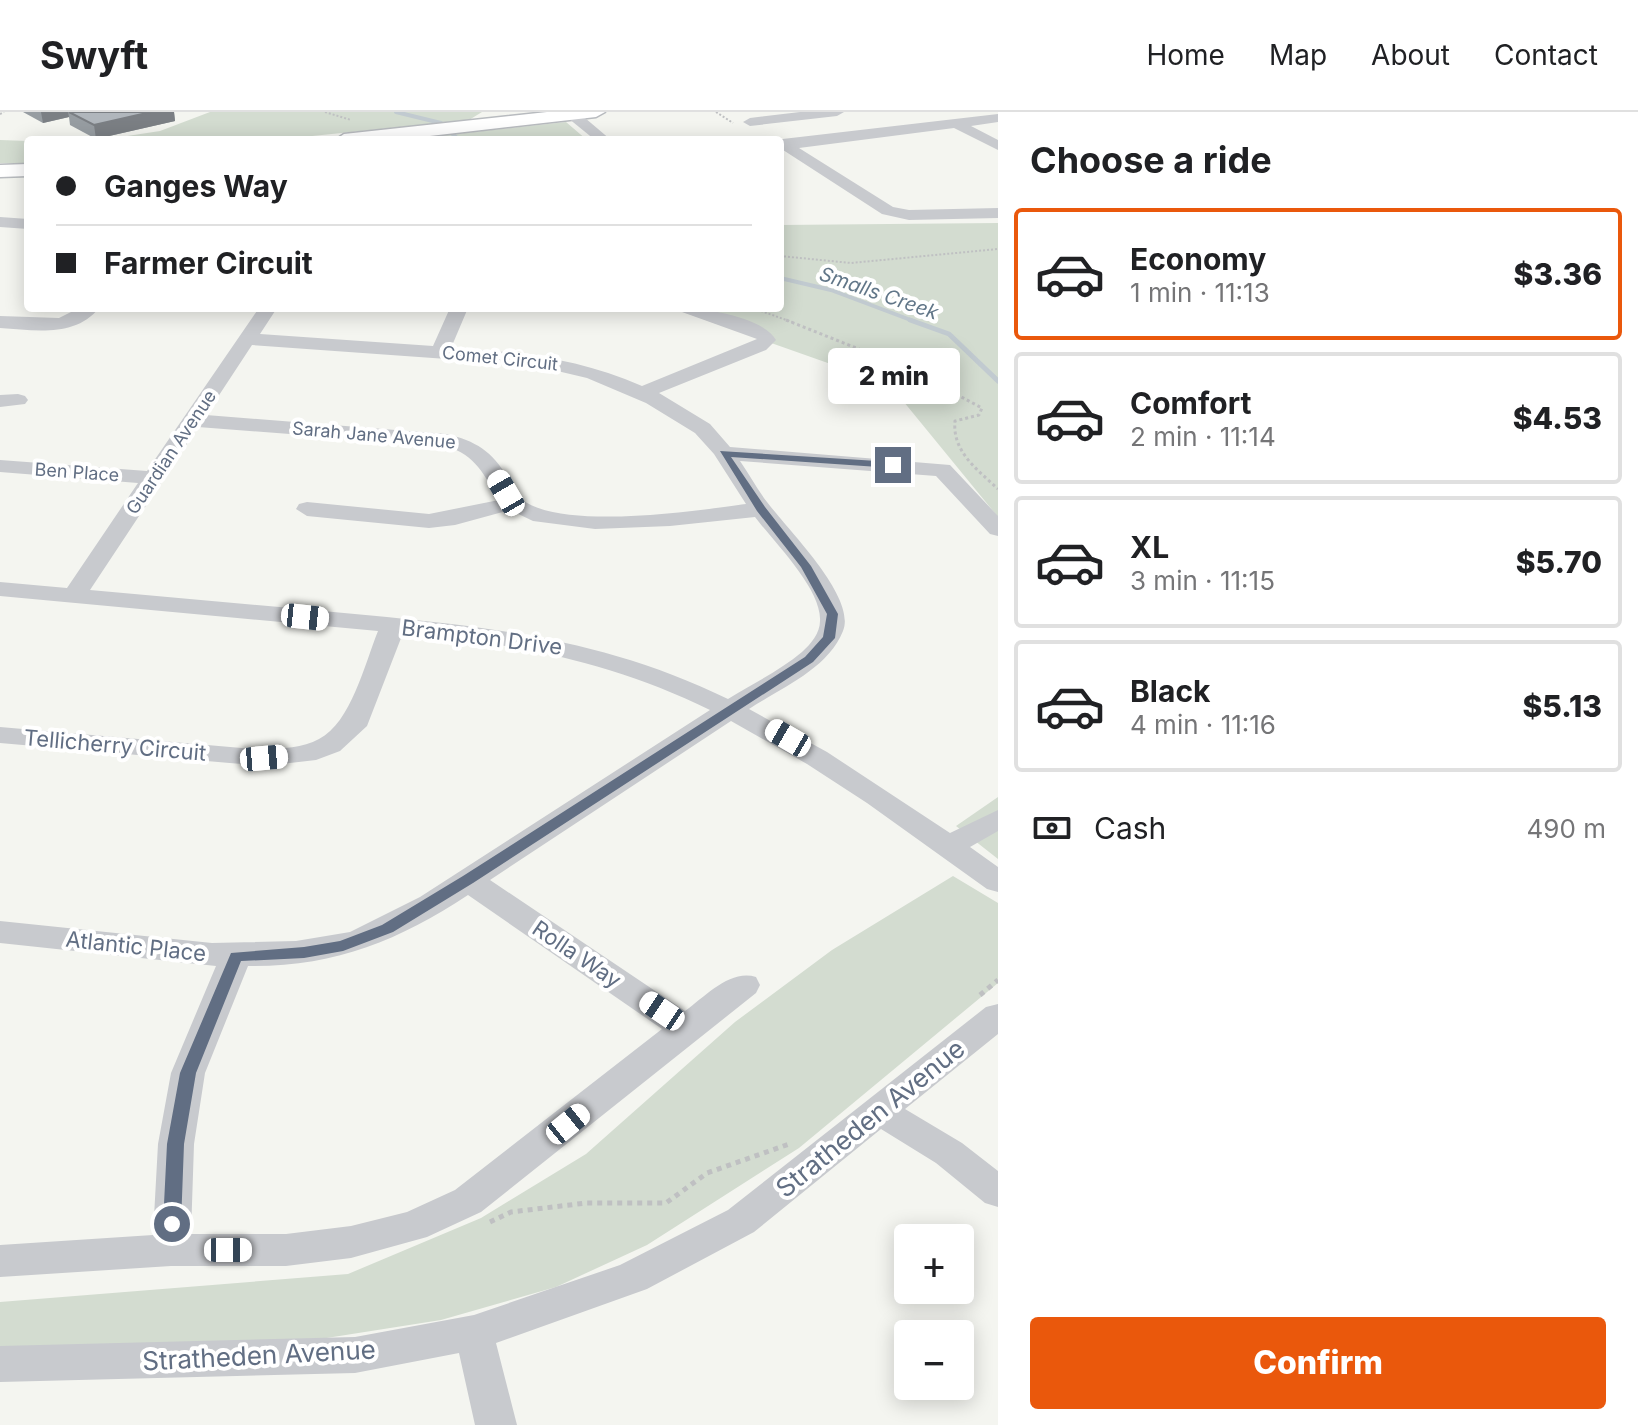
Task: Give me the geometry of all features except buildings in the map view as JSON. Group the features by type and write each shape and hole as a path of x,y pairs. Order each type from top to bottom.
{"main road":[{"path":"381,136 596,112"},
{"path":"0,171 24,170"}],"street":[{"path":"734,112 772,136"},
{"path":"750,122 837,112"},
{"path":"573,115 599,136"},
{"path":"784,144 998,121"},
{"path":"961,126 998,146"},
{"path":"784,144 888,211 909,215 998,213"},
{"path":"1,223 24,224"},
{"path":"0,322 54,325 73,322 85,312"},
{"name":"Guardian Avenue","path":"74,595 265,312"},
{"path":"440,352 457,312"},
{"path":"642,393 759,346 767,340 763,333 700,312"},
{"name":"Comet Circuit","path":"247,339 440,352 571,365 642,393 694,422 724,453 761,509 806,566 832,614 829,638 809,659 731,708"},
{"name":"Sarah Jane Avenue","path":"193,420 446,440 470,445 486,458 512,503"},
{"path":"724,453 942,470 998,529"},
{"name":"Ben Place","path":"0,466 154,478"},
{"path":"307,509 429,521 455,518 512,503 531,513 637,524 761,509"},
{"name":"Brampton Drive","path":"0,589 529,638 572,648 681,685 788,738 998,882"},
{"name":"Tellicherry Circuit","path":"0,735 264,758 306,754 330,745 353,726 393,626"},
{"name":"Atlantic Place","path":"0,932 236,957 304,952 343,945 387,928 468,880 731,708"},
{"path":"948,847 998,819"},
{"name":"Rolla Way","path":"468,880 686,1028"},
{"path":"171,1250 176,1144 188,1073 236,957"},
{"path":"0,1261 171,1250 286,1250 351,1242 414,1226 468,1201 744,985"},
{"name":"Stratheden Avenue","path":"0,1364 355,1355 474,1333 633,1277 741,1221 998,1016"},
{"path":"881,1112 949,1153 998,1192"},
{"path":"474,1333 496,1425"}],"path":[{"path":"784,256 851,263 998,249"},
{"path":"764,312 826,333 856,346 868,355 909,369 982,408 979,415 955,421 953,429 960,451 998,489"}],"shaded area":[{"path":"210,112 482,112 469,120 312,136 127,136 160,131"},
{"path":"566,122 582,136 437,136"},
{"path":"0,140 24,141 24,163 0,163"},
{"path":"998,223 998,517 890,385 683,312 784,312 784,225"},
{"path":"998,797 998,859 956,826"},
{"path":"953,876 998,903 998,983 799,1148 647,1245 556,1287 441,1320 263,1348 0,1351 0,1302 348,1274 481,1218 586,1154 735,1022 832,950"}],"waterway":[{"name":"Smalls Creek","path":"396,112 441,123 455,136"},
{"name":"Smalls Creek","path":"784,279 831,290 916,322"},
{"name":"Smalls Creek","path":"910,320 949,334 998,381"}],"route":[{"path":"172,1224 176,1144 188,1073 236,957 304,952 343,945 387,928 468,880 809,659 829,638 832,614 806,566 761,509 724,453 893,465"}]}
